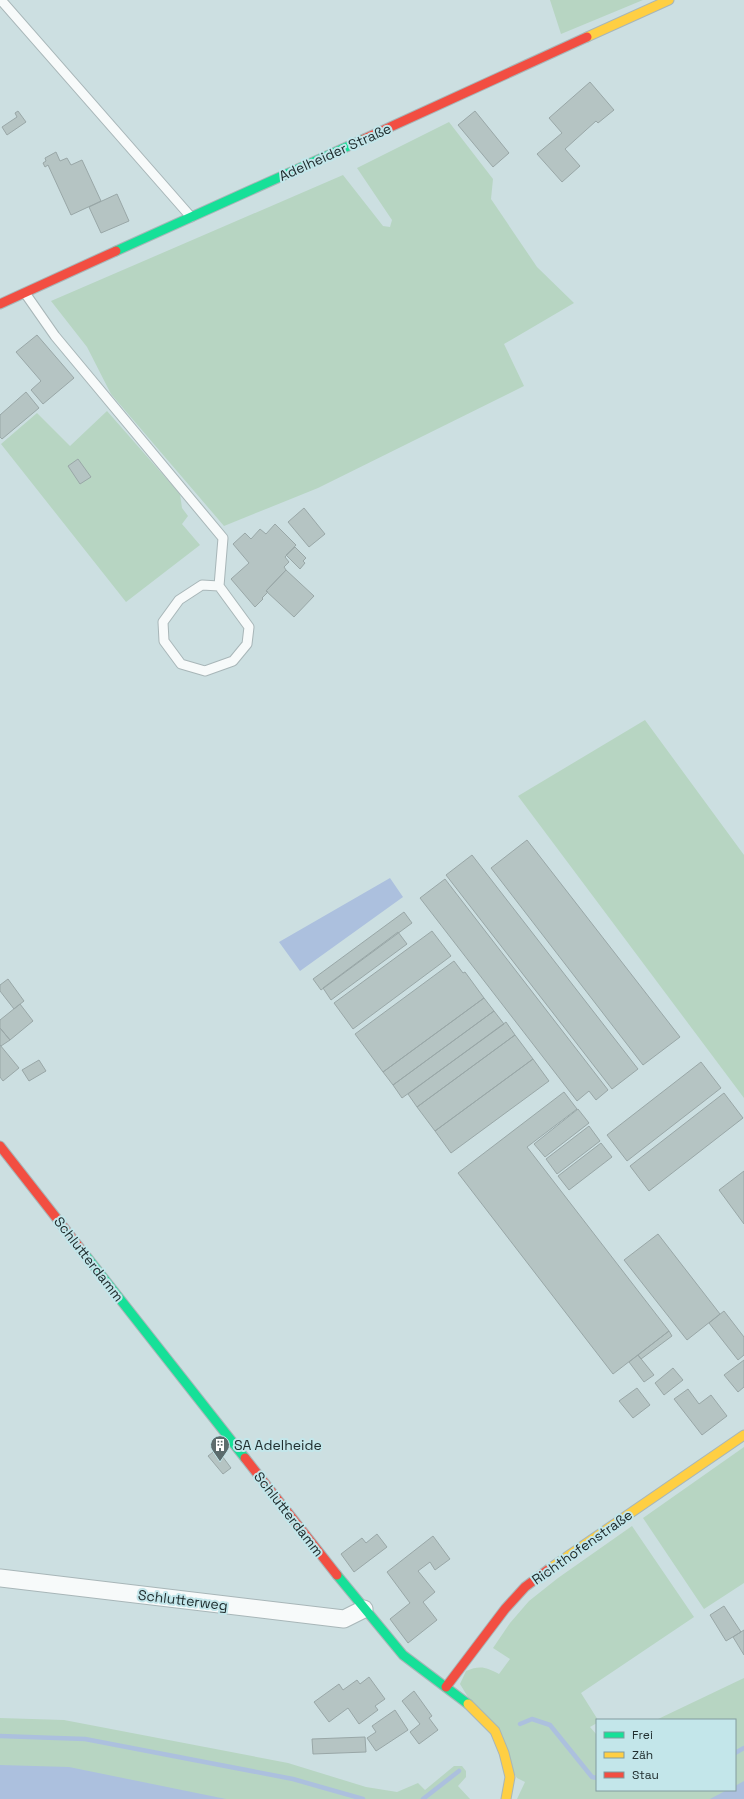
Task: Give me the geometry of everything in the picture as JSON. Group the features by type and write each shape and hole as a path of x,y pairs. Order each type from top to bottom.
{"street":[{"name":"Adelheider Straße","path":"0,304 669,0"},
{"name":"Schlutterdamm","path":"0,1146 364,1609 404,1655 474,1708 495,1731 504,1753 510,1778 506,1799"},
{"name":"Richthofenstraße","path":"446,1687 505,1609 525,1587 560,1561 744,1435"},
{"name":"Schlutterweg","path":"0,1578 344,1619 364,1609"}],"lane":[{"path":"1,0 191,217"},
{"path":"25,293 55,336 223,538 219,586 249,627 247,644 233,661 205,671 181,664 164,641 163,622 178,600 202,585 219,586"}],"green space":[{"path":"550,0 643,0 561,34"},
{"path":"449,122 493,179 491,199 537,267 574,303 504,344 524,386 318,488 224,526 111,394 87,347 51,301 343,175 383,226 390,227 392,220 357,168"},
{"path":"107,411 180,494 182,508 188,516 182,524 200,545 126,602 1,444 37,413 70,446"},
{"path":"645,720 744,855 744,1098 518,796"},
{"path":"744,1447 744,1583 704,1609 643,1518"},
{"path":"632,1526 694,1617 581,1693 597,1719 596,1719 596,1724 590,1727 596,1734 596,1791 736,1791 736,1719 658,1719 744,1678 744,1799 517,1799 525,1782 517,1778 460,1684 466,1671 475,1668 487,1668 499,1674 510,1659 493,1648 510,1623 529,1601 558,1578"},
{"path":"0,1718 64,1720 288,1763 366,1787 397,1792 418,1783 425,1790 454,1766 462,1766 466,1771 466,1777 458,1786 470,1799 0,1799"}],"water":[{"path":"390,878 403,897 300,971 279,942"},
{"path":"0,1765 69,1767 226,1799 0,1799"},
{"path":"744,1781 744,1799 710,1799 725,1791 736,1791 736,1785"}],"building":[{"path":"590,82 614,110 598,123 596,121 565,149 580,166 562,182 537,154 562,133 549,118"},
{"path":"18,111 26,122 7,135 2,127 17,117 15,113"},
{"path":"475,111 509,153 493,167 458,125"},
{"path":"56,152 60,161 67,158 71,165 82,160 101,201 71,215 48,165 45,167 43,163 46,161 45,158"},
{"path":"117,194 129,221 101,233 89,207"},
{"path":"37,335 74,378 43,404 31,390 41,381 16,352"},
{"path":"26,392 39,408 2,439 0,437 0,415"},
{"path":"78,459 91,477 80,484 68,466"},
{"path":"304,508 325,534 309,547 288,522"},
{"path":"275,524 296,545 285,557 289,562 284,567 286,570 266,591 268,592 255,607 231,579 249,563 233,544 245,533 251,539 260,529 266,534"},
{"path":"295,547 306,558 303,561 305,563 300,569 286,555"},
{"path":"286,570 314,596 294,617 266,591"},
{"path":"527,840 680,1037 643,1065 491,868"},
{"path":"472,855 638,1069 612,1089 446,875"},
{"path":"445,879 608,1090 596,1100 589,1091 577,1101 420,898"},
{"path":"404,912 412,923 321,990 313,979"},
{"path":"432,931 451,956 353,1029 334,1003"},
{"path":"398,932 407,944 331,1000 323,988"},
{"path":"454,961 463,973 465,972 484,998 383,1072 355,1034"},
{"path":"8,979 24,1001 14,1009 0,991 0,985"},
{"path":"484,998 494,1011 393,1085 383,1072"},
{"path":"20,1004 33,1021 10,1040 0,1028 0,1020"},
{"path":"494,1011 504,1024 402,1098 393,1085"},
{"path":"506,1022 515,1035 417,1107 408,1094"},
{"path":"0,1028 10,1040 1,1046 0,1045"},
{"path":"515,1035 533,1059 435,1131 417,1107"},
{"path":"0,1045 19,1068 3,1081 0,1077"},
{"path":"533,1059 549,1081 451,1153 435,1131"},
{"path":"39,1060 46,1071 29,1081 22,1070"},
{"path":"701,1062 721,1088 627,1161 607,1135"},
{"path":"564,1092 577,1109 527,1147 669,1331 613,1374 458,1173"},
{"path":"724,1093 743,1118 649,1191 630,1166"},
{"path":"578,1109 589,1123 545,1157 534,1144"},
{"path":"589,1126 600,1141 557,1174 546,1159"},
{"path":"601,1143 612,1157 569,1190 558,1176"},
{"path":"744,1171 744,1224 719,1190"},
{"path":"658,1234 720,1314 687,1340 624,1260"},
{"path":"724,1311 744,1337 744,1355 738,1360 709,1323"},
{"path":"669,1331 672,1336 641,1359 638,1355"},
{"path":"638,1355 654,1375 644,1382 629,1362"},
{"path":"744,1360 744,1387 738,1392 724,1375"},
{"path":"673,1368 683,1380 664,1395 655,1383"},
{"path":"637,1388 650,1405 633,1418 619,1401"},
{"path":"688,1389 699,1404 711,1395 727,1416 702,1435 674,1399"},
{"name":"SA Adelheide","path":"217,1449 231,1468 223,1474 208,1456"},
{"path":"377,1534 387,1547 354,1572 341,1554 362,1538 366,1543"},
{"path":"433,1536 450,1559 435,1570 430,1562 418,1571 435,1592 423,1602 437,1620 408,1643 390,1619 410,1603 387,1572"},
{"path":"724,1606 741,1632 726,1641 710,1615"},
{"path":"744,1630 744,1655 733,1637"},
{"path":"369,1677 385,1699 375,1706 378,1710 359,1724 348,1708 329,1722 314,1702 339,1684 343,1690 357,1680 360,1684"},
{"path":"414,1691 432,1716 429,1718 438,1730 419,1744 410,1732 420,1724 402,1701"},
{"path":"395,1710 408,1730 376,1751 367,1738 376,1732 372,1726"},
{"path":"365,1737 366,1752 313,1754 312,1739"}],"waterway":[{"path":"520,1724 532,1719 550,1725 592,1777 596,1778"},
{"path":"0,1736 85,1739 293,1779 363,1799"},
{"path":"736,1752 744,1748"},
{"path":"423,1799 459,1771"}],"traffic: fast":[{"path":"116,251 364,139"},
{"path":"83,1252 245,1458"},
{"path":"337,1575 403,1655 468,1704"}],"traffic: slow":[{"path":"587,37 669,0"},
{"path":"549,1569 744,1435"},
{"path":"468,1704 495,1731 504,1753 510,1777 506,1799"}],"traffic: jam":[{"path":"364,139 587,37"},
{"path":"0,304 116,251"},
{"path":"0,1146 83,1252"},
{"path":"245,1458 337,1575"},
{"path":"446,1687 505,1609 525,1587 549,1569"}],"place":[{"name":"SA Adelheide","path":"220,1462"}]}
